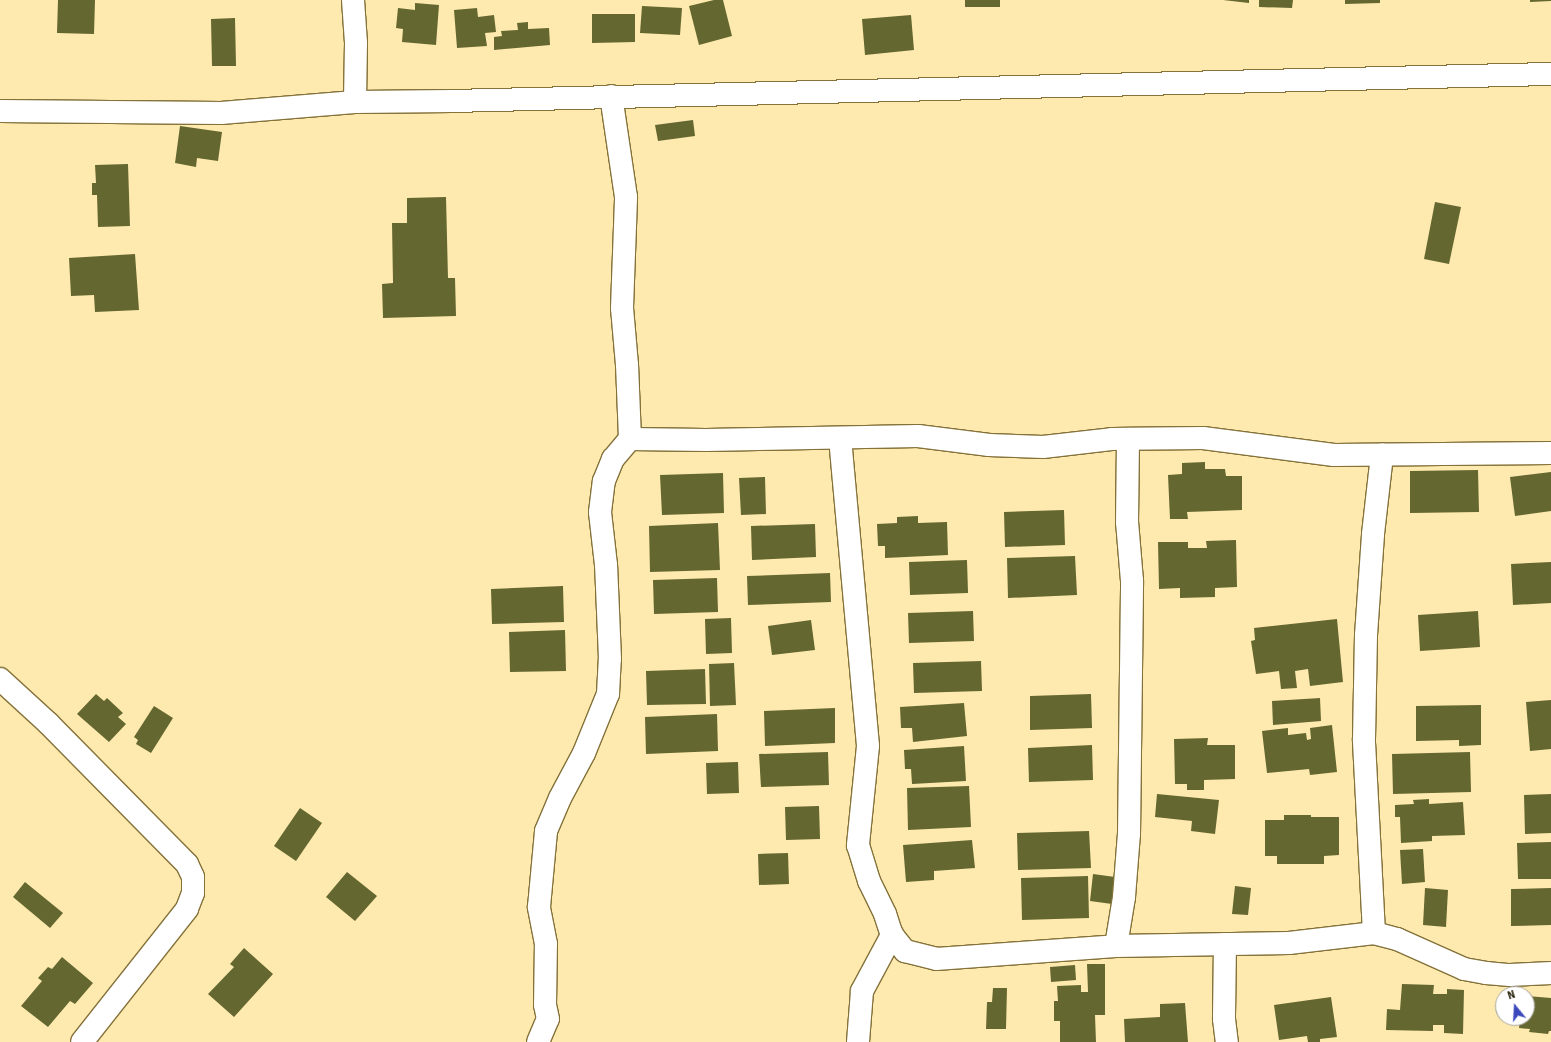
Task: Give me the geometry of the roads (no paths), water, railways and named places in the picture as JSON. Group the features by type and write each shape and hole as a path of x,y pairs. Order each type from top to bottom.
{"street":[{"path":"353,0 356,43 356,102"},
{"path":"0,112 221,113 356,102 452,101 1551,74"},
{"path":"538,1042 548,1019 545,1005 546,944 539,907 546,831 560,798 584,753 608,694 610,659 606,565 600,512 604,481 613,459 630,440 627,365 622,308 626,197 611,96"},
{"path":"630,440 918,436 990,445 1044,447 1128,439 1203,438 1334,455 1551,454"},
{"path":"840,438 868,746 858,845 869,881 885,914 892,935 905,951 936,959 1116,946 1289,942 1374,933 1397,939 1464,969 1510,975 1551,973"},
{"path":"1116,946 1124,897 1129,834 1132,581 1127,522 1128,439"},
{"path":"1374,933 1365,730 1366,635 1373,534 1382,455"},
{"path":"0,679 48,723 188,864 193,877 193,893 187,910 82,1042"},
{"path":"858,1042 862,991 892,935"},
{"path":"1224,944 1224,1019 1227,1042"}]}
